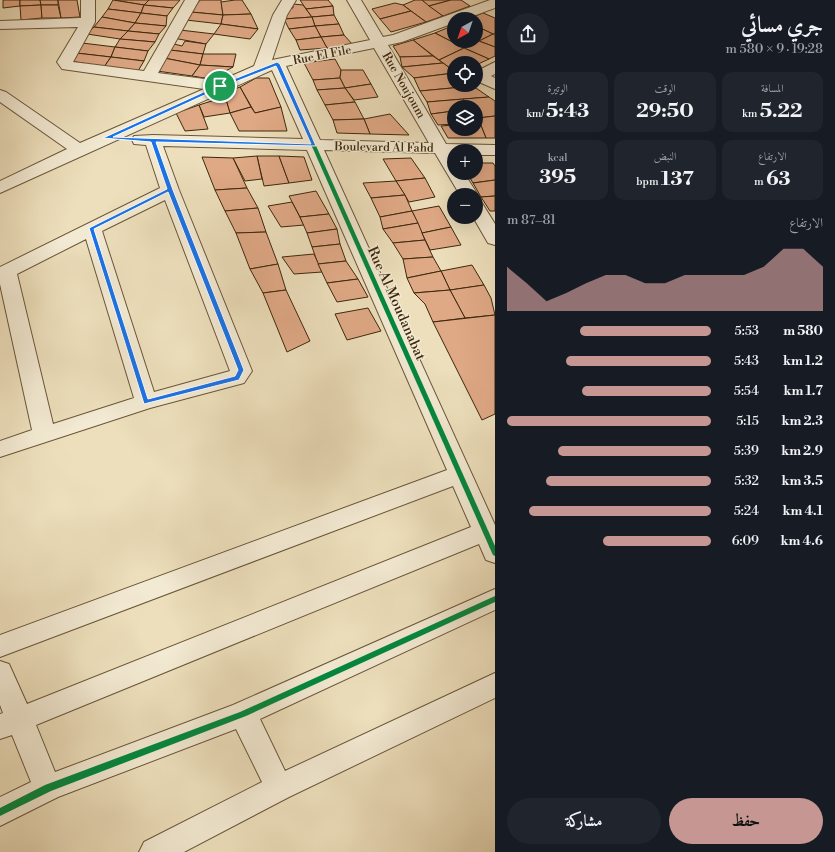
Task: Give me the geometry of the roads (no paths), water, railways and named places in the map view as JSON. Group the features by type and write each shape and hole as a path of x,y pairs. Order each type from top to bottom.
{"street":[{"path":"88,0 88,22 65,62 66,66 220,86"},
{"path":"149,76 192,0"},
{"path":"271,0 280,15"},
{"path":"269,66 280,15 289,0"},
{"name":"Rue Noujoum","path":"354,0 447,159"},
{"name":"Rue El File","path":"0,188 79,150 220,86 269,66 380,43 427,30 488,5"},
{"path":"0,25 88,22"},
{"name":"Rue Al Moudanabat","path":"269,66 314,145 490,542"},
{"path":"495,67 483,76 484,79 495,84"},
{"path":"0,95 79,150"},
{"name":"Boulevard Al Fahd","path":"106,138 495,150"},
{"path":"0,449 146,402 237,378 241,370 170,190 153,140"},
{"path":"44,434 4,273 170,190"},
{"path":"483,219 495,239"},
{"path":"92,228 146,402"},
{"path":"0,646 460,474"},
{"path":"9,723 490,542"},
{"path":"0,812 48,788 243,714 495,600"},
{"path":"0,672 9,723 48,788"},
{"path":"154,852 279,788 495,685"},
{"path":"243,714 279,788"}]}
